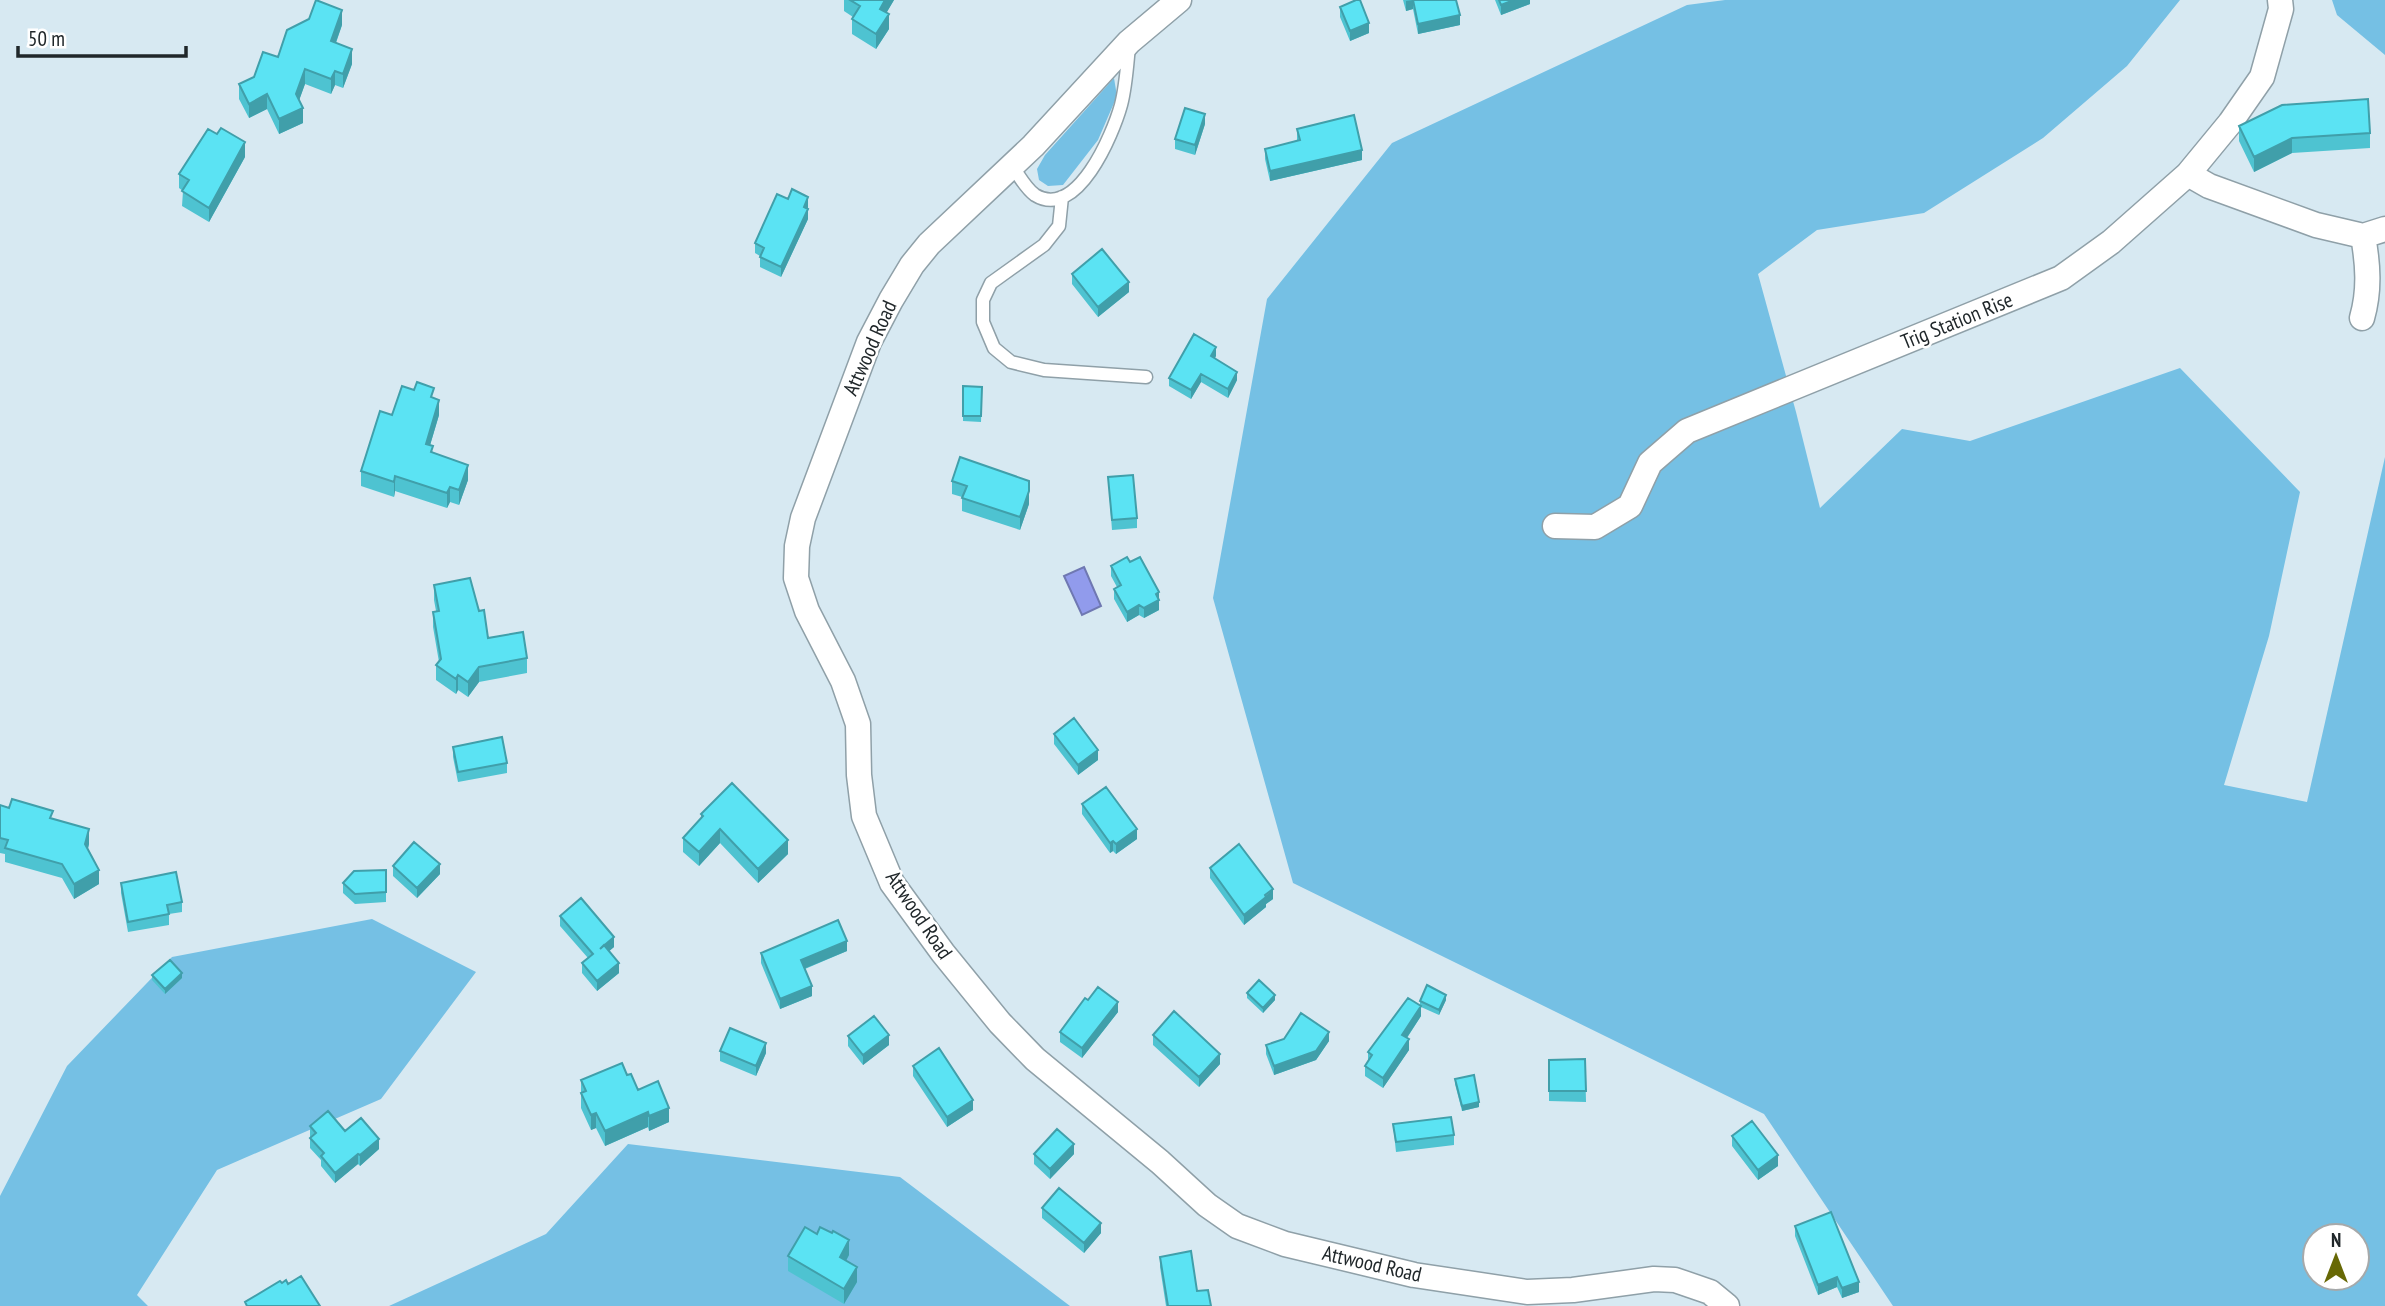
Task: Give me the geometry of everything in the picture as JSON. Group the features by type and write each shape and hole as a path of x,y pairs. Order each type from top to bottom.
{"street":[{"name":"Attwood Road","path":"1179,0 1129,43 1051,128 929,244 912,265 891,300 860,365 803,518 797,546 796,578 807,611 843,681 858,724 859,775 864,816 892,883 943,953 1000,1023 1035,1059 1160,1162 1207,1205 1237,1226 1285,1244 1414,1275 1527,1292 1573,1290 1654,1279 1675,1280 1710,1292 1727,1306"},
{"name":"Trig Station Rise","path":"1555,526 1595,527 1630,506 1650,463 1687,431 2061,278 2111,242 2188,174 2230,123 2262,77 2281,5"},
{"path":"2188,174 2209,186 2316,225 2374,233 2361,318"}],"lane":[{"path":"1012,166 1027,188 1038,197 1062,197 1070,194 1099,158 1110,135 1124,92 1129,43"},
{"path":"1062,197 1059,226 1045,245 991,283 983,300 983,322 994,348 1011,362 1044,370 1146,377"}],"shaded area":[{"path":"1725,0 2180,0 2127,66 2043,138 1924,213 1817,230 1758,274 1820,508 1902,429 1970,441 2180,368 2300,492 2269,636 2224,785 2307,802 2385,457 2385,1306 1893,1306 1764,1114 1293,883 1213,598 1267,299 1392,143 1687,5"},
{"path":"2332,0 2385,0 2385,55 2337,15"},
{"path":"1114,78 1117,96 1098,140 1063,185 1048,186 1039,180 1037,169 1045,155"},
{"path":"1084,567 1101,606 1082,615 1064,576"},
{"path":"372,919 476,972 381,1099 217,1170 137,1295 148,1306 0,1306 0,1196 67,1066 172,957"},
{"path":"628,1144 900,1177 1070,1306 389,1306 546,1234"}],"building":[{"path":"316,0 342,10 331,41 352,49 343,74 335,71 331,79 305,69 296,94 303,108 279,119 267,94 249,104 239,84 254,77 263,52 278,57 287,30 309,19"},
{"path":"850,0 885,0 880,9 889,14 876,34 852,19 860,6"},
{"path":"1360,0 1369,23 1350,31 1340,7"},
{"path":"1413,0 1456,0 1460,15 1418,24"},
{"path":"1499,0 1514,0 1501,5"},
{"path":"2368,99 2370,133 2292,138 2254,157 2239,126 2282,105"},
{"path":"1185,108 1205,114 1195,145 1175,139"},
{"path":"1354,115 1362,150 1270,171 1265,149 1300,140 1297,129"},
{"path":"221,128 245,142 209,208 182,191 189,180 179,174 208,129 217,134"},
{"path":"792,189 808,197 804,207 808,209 781,267 760,257 764,248 755,243 777,194 788,199"},
{"path":"1102,249 1129,282 1098,307 1072,274"},
{"path":"1194,334 1216,347 1211,356 1237,372 1228,389 1201,374 1191,390 1169,378"},
{"path":"417,382 434,388 431,397 439,400 426,444 433,446 431,452 468,465 459,490 450,487 447,493 395,476 394,482 361,471 380,411 392,415 402,386 414,390"},
{"path":"963,386 982,387 981,416 963,416"},
{"path":"960,457 1029,481 1029,491 1020,517 962,498 967,486 952,481"},
{"path":"1133,475 1137,518 1112,520 1108,477"},
{"path":"1127,557 1130,562 1140,557 1159,592 1156,594 1159,600 1144,608 1139,605 1127,612 1114,589 1121,585 1111,566"},
{"path":"470,578 479,611 484,610 488,638 523,632 527,658 479,667 468,682 458,675 456,679 436,665 441,659 433,612 439,611 434,585"},
{"path":"1074,718 1098,750 1078,765 1054,734"},
{"path":"502,737 507,763 458,772 453,747"},
{"path":"732,783 788,840 758,869 720,829 699,852 683,838 703,816 701,814"},
{"path":"1106,787 1137,829 1116,844 1113,841 1110,843 1082,804"},
{"path":"12,799 53,811 50,818 89,829 85,844 99,870 74,884 62,864 5,848 8,840 0,838 0,805 9,808"},
{"path":"414,842 440,864 417,888 393,866"},
{"path":"1239,844 1273,889 1244,915 1210,868"},
{"path":"386,870 386,892 355,894 343,883 354,871"},
{"path":"176,872 182,902 167,905 169,914 128,922 121,883"},
{"path":"581,898 614,937 604,945 619,963 597,981 582,963 593,954 560,916"},
{"path":"838,920 847,941 801,960 812,986 780,999 761,953"},
{"path":"170,960 182,973 165,989 152,975"},
{"path":"1259,980 1275,995 1263,1008 1247,993"},
{"path":"1427,985 1446,995 1439,1010 1420,1001"},
{"path":"1098,987 1118,1002 1082,1048 1060,1032 1085,998 1088,1000"},
{"path":"1408,998 1421,1006 1402,1035 1409,1039 1383,1078 1365,1066 1372,1055 1368,1052"},
{"path":"1174,1011 1220,1054 1199,1077 1153,1035"},
{"path":"1301,1013 1329,1032 1316,1051 1274,1066 1266,1045 1284,1039"},
{"path":"874,1016 889,1035 863,1055 848,1036"},
{"path":"730,1028 766,1043 756,1066 720,1051"},
{"path":"939,1048 973,1100 947,1117 913,1066"},
{"path":"1585,1059 1586,1091 1549,1091 1549,1060"},
{"path":"622,1063 627,1075 631,1074 638,1090 658,1081 669,1108 649,1116 648,1112 605,1131 596,1113 591,1115 581,1093 586,1091 581,1080"},
{"path":"1474,1075 1479,1102 1462,1106 1455,1079"},
{"path":"328,1111 345,1131 361,1118 379,1139 335,1173 321,1156 324,1153 310,1138 316,1133 310,1126"},
{"path":"1451,1117 1454,1135 1396,1142 1393,1124"},
{"path":"1752,1121 1778,1155 1758,1170 1732,1136"},
{"path":"1057,1129 1074,1144 1050,1169 1034,1154"},
{"path":"1059,1188 1101,1223 1084,1243 1042,1208"},
{"path":"1831,1212 1859,1282 1842,1288 1837,1277 1818,1285 1795,1226"},
{"path":"805,1227 817,1234 820,1227 849,1240 840,1257 857,1267 844,1289 788,1256"},
{"path":"1191,1251 1197,1291 1208,1290 1211,1306 1168,1306 1160,1257"},
{"path":"301,1276 320,1306 247,1306 245,1302 280,1281 282,1283 286,1280 288,1284"}]}
